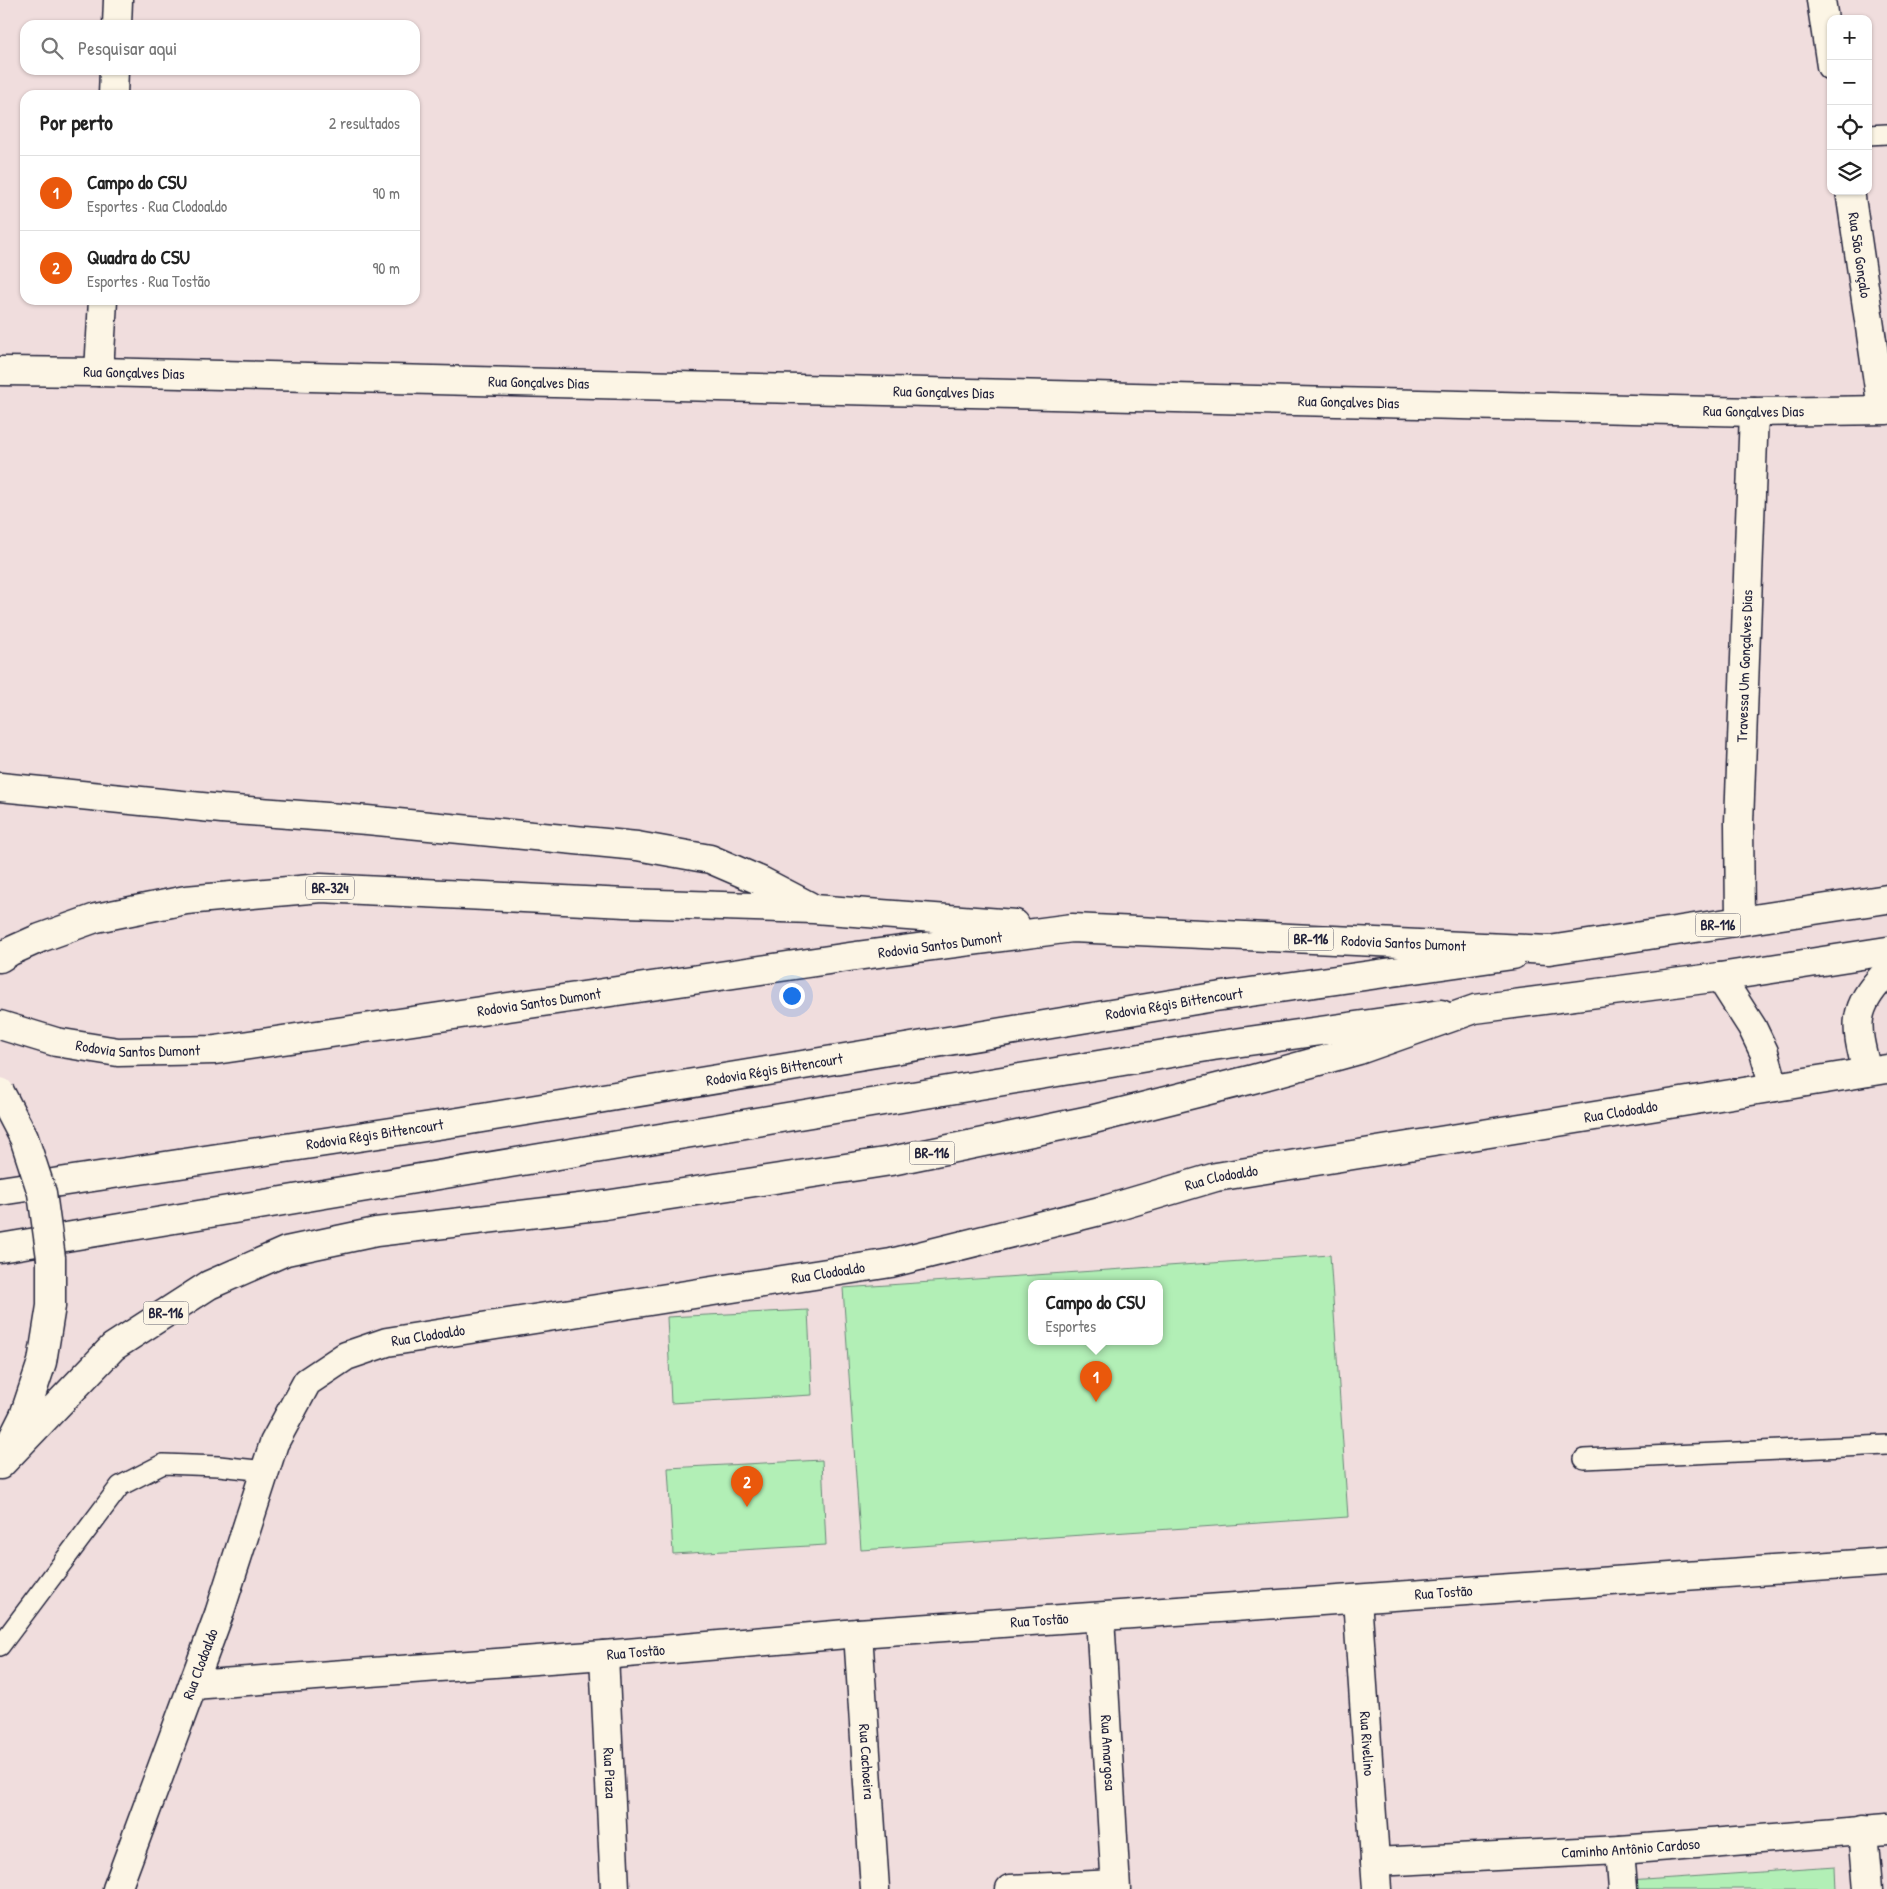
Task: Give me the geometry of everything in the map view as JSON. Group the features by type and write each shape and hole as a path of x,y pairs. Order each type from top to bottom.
{"main road":[{"path":"117,20 118,0"},
{"path":"1821,0 1830,60"},
{"path":"113,90 114,75"},
{"name":"Rua São Gonçalo","path":"1851,195 1884,410"},
{"path":"99,372 103,305"},
{"name":"Rua Gonçalves Dias","path":"0,371 1754,412 1884,410"},
{"name":"Travessa Um Gonçalves Dias","path":"1740,921 1739,823 1754,412"},
{"path":"0,787 637,846 710,860 761,881 814,909"},
{"name":"BR-324","path":"0,958 40,938 96,918 186,900 321,888 626,903"},
{"name":"Rodovia Santos Dumont","path":"0,1025 56,1042 118,1052 215,1050 856,956 1072,928 1549,950 1887,899"},
{"name":"BR-116","path":"626,903 814,909 1072,928"},
{"name":"Rodovia Régis Bittencourt","path":"0,1191 458,1122 1208,998 1549,950"},
{"name":"BR-116","path":"0,1248 1214,1046 1720,978 1887,951"},
{"path":"1877,1071 1858,1034 1860,1009 1868,994 1887,972"},
{"path":"1720,978 1752,1027 1764,1052 1774,1087"},
{"name":"BR-116","path":"0,1464 113,1348 209,1285 286,1251 376,1232 605,1204 900,1159 1090,1120 1253,1079 1359,1050 1475,1010"},
{"name":"Rua Clodoaldo","path":"117,1889 220,1614 274,1443 307,1382 346,1356 387,1342 891,1263 1108,1209 1216,1177 1877,1071"},
{"path":"0,1092 24,1138 42,1193 51,1258 51,1306 42,1362 24,1416 0,1464"},
{"name":"Rua Tostão","path":"193,1685 604,1655 858,1633 1887,1562"},
{"name":"Rua Rivelino","path":"1357,1599 1377,1889"},
{"name":"Rua Amargosa","path":"1100,1617 1115,1886"},
{"name":"Rua Cachoeira","path":"858,1633 876,1889"},
{"name":"Rua Piaza","path":"604,1655 615,1889"},
{"path":"1868,1889 1875,1829"},
{"name":"Caminho Antônio Cardoso","path":"1375,1862 1620,1850 1875,1829"},
{"path":"1620,1850 1623,1889"},
{"path":"1010,1889 1115,1886"}],"lane":[{"path":"1872,135 1887,134"},
{"path":"1584,1459 1887,1445"},
{"path":"0,1646 120,1486 163,1464 220,1466 265,1471"}],"green space":[{"path":"1330,1255 1348,1517 861,1550 843,1288"},
{"path":"808,1310 812,1395 671,1403 667,1317"},
{"path":"822,1460 826,1545 673,1554 668,1468"},
{"path":"1835,1867 1836,1889 1630,1889 1629,1881"}],"place":[{"name":"Campo do CSU","path":"1096,1402"},
{"name":"Quadra do CSU","path":"747,1507"}]}
